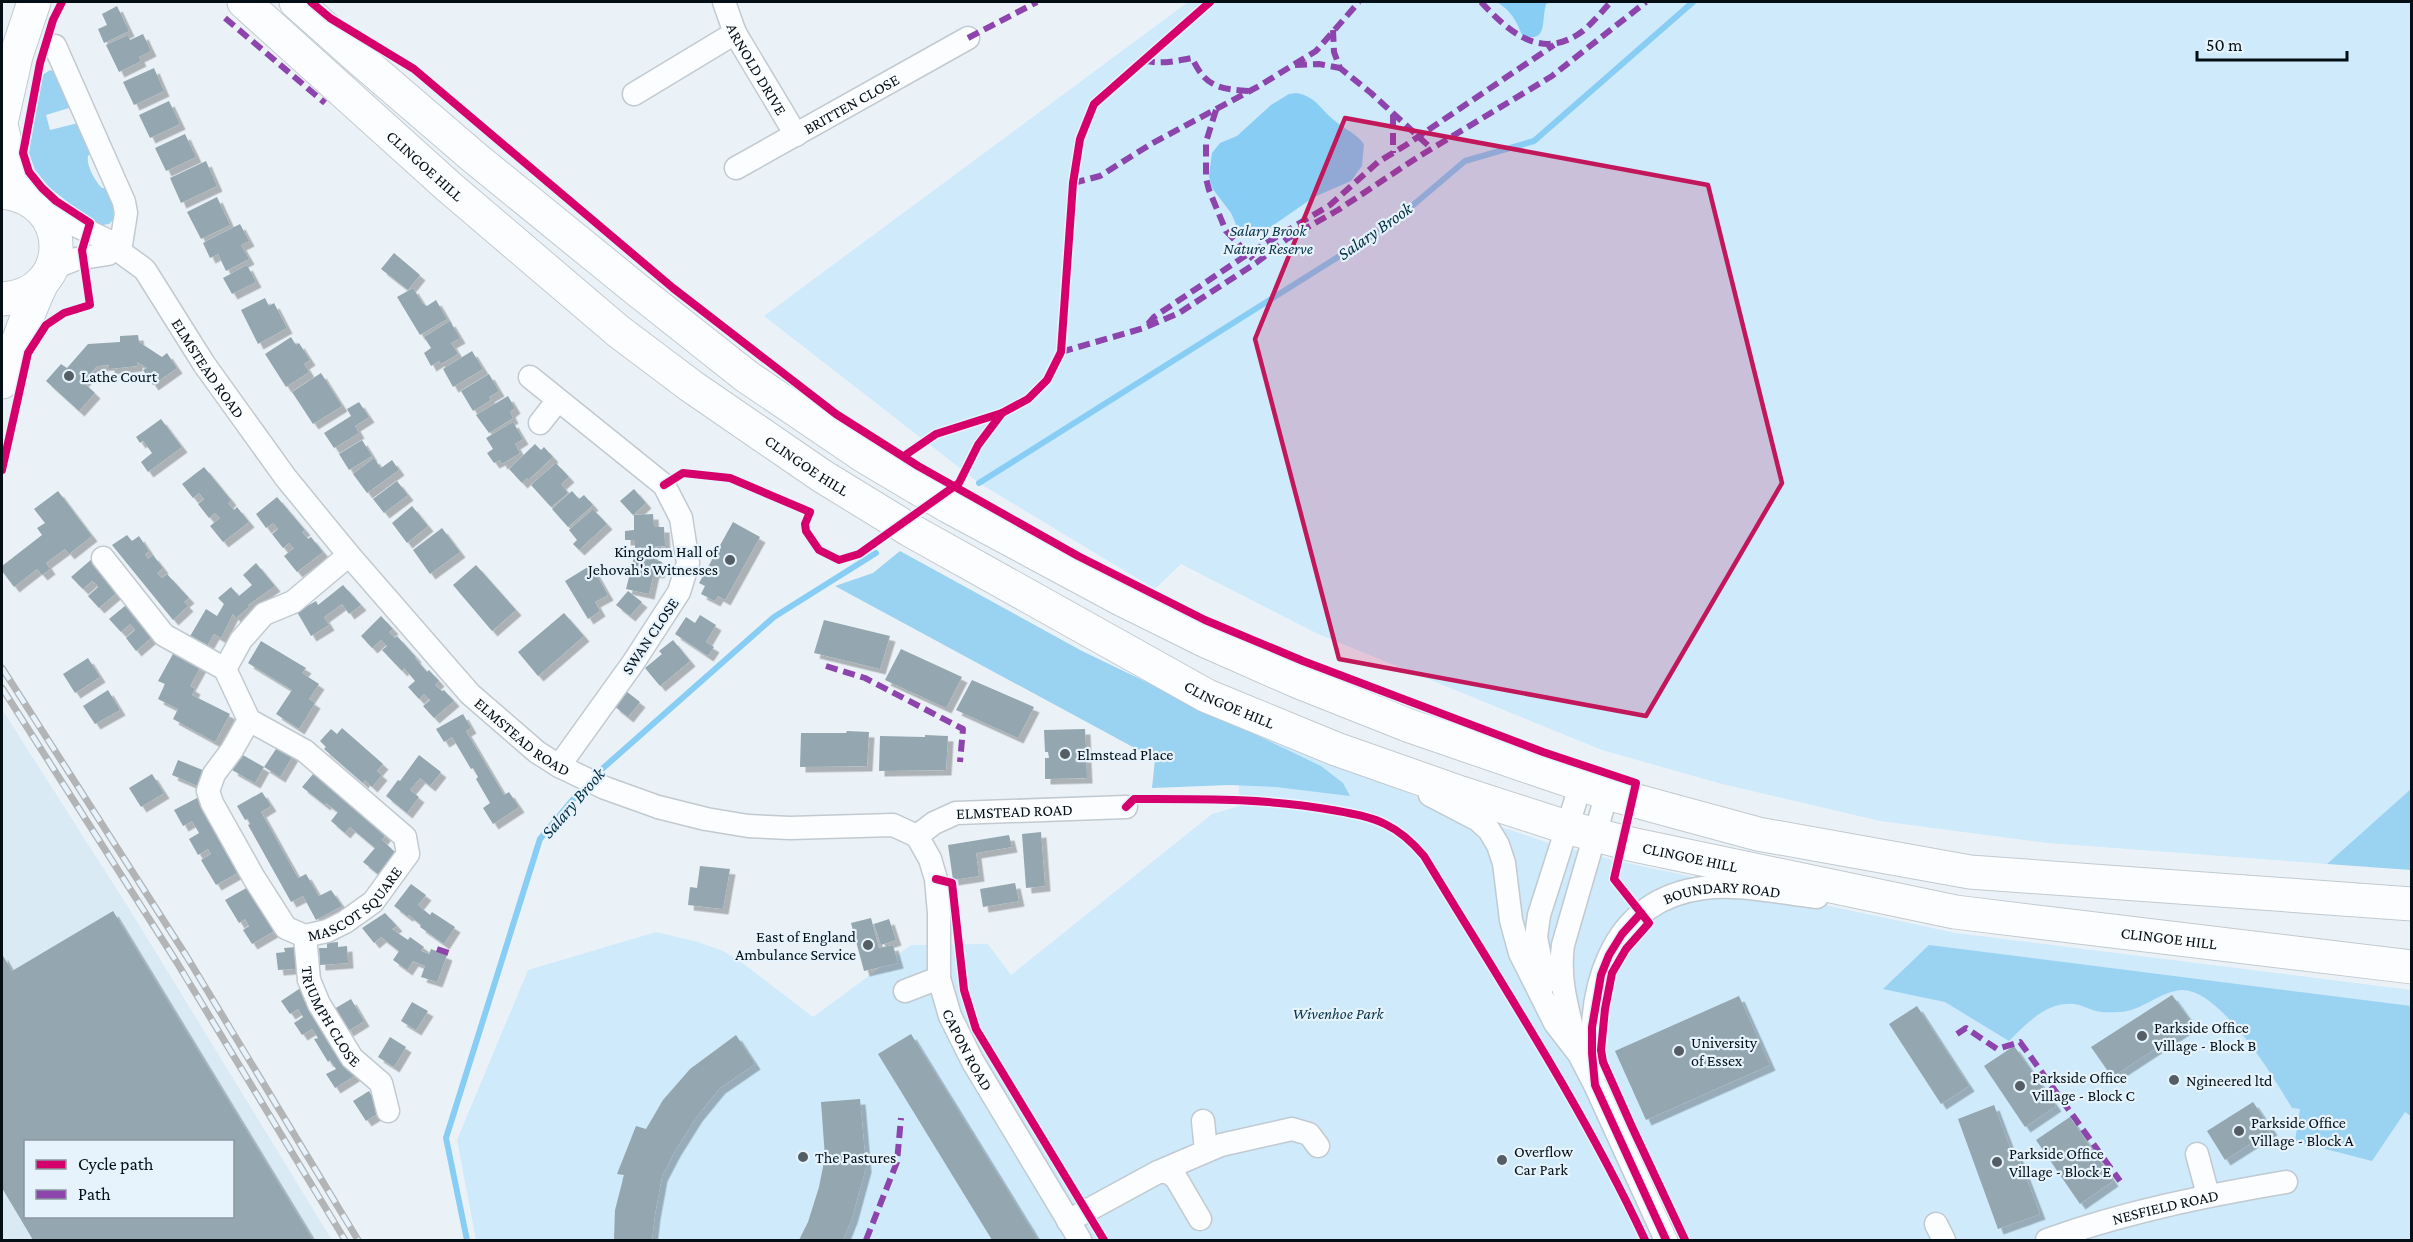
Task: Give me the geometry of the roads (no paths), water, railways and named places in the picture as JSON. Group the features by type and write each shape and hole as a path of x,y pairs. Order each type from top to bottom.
{"main road":[{"path":"2,118 16,56 34,2"},
{"name":"CLINGOE HILL","path":"244,2 449,187 618,331 691,386 822,476 910,530 1207,696 1336,748 1581,832 1955,912 2412,967"},
{"path":"296,2 475,158 746,376 864,456 968,517 1121,599 1208,642 1410,726 1594,789 1758,834 1970,872 2412,904"},
{"path":"2,129 24,200 54,229 57,251 31,303 15,354 2,382"},
{"path":"2,299 30,292 47,275"}],"street":[{"name":"ARNOLD DRIVE","path":"724,2 735,33 796,135"},
{"path":"634,94 735,33"},
{"name":"BRITTEN CLOSE","path":"736,168 968,38"},
{"path":"47,275 76,259 108,254 118,250 126,213 55,46"},
{"name":"ELMSTEAD ROAD","path":"24,200 109,241 145,270 176,322 239,414 286,478 349,555 470,694 537,752 568,771 605,788 658,807 748,826 790,828 893,825 917,836 934,823 956,813 1126,807"},
{"name":"SWAN CLOSE","path":"530,377 664,485 681,518 688,563 679,592 627,671 568,771"},
{"path":"540,423 558,400"},
{"path":"225,669 241,640 264,614 293,602 349,555"},
{"path":"103,558 164,635 225,669 249,720"},
{"name":"MASCOT SQUARE","path":"249,720 305,751 405,837 408,854 373,902 345,922 327,931 305,936 286,928 231,838 208,791 214,774 249,720"},
{"name":"BOUNDARY ROAD","path":"1336,748 1452,806 1478,820 1490,830 1504,863 1511,920 1520,953 1555,1023 1579,1053 1666,1240"},
{"name":"BOUNDARY ROAD","path":"1555,1023 1539,962 1536,938 1539,915 1581,832 1594,789"},
{"name":"BOUNDARY ROAD","path":"1579,1053 1562,986 1560,961 1581,832 1594,789"},
{"name":"CAPON ROAD","path":"917,836 930,859 936,879 939,913 939,978 950,1016 973,1062 1074,1231"},
{"name":"BOUNDARY ROAD","path":"1595,1085 1592,1027 1601,975 1609,955 1622,934 1641,914 1671,896 1704,888 1727,887 1955,912"},
{"name":"TRIUMPH CLOSE","path":"305,936 309,980 319,1004 352,1058 389,1076 388,1111"},
{"path":"905,991 939,978"},
{"path":"1203,1121 1206,1150"},
{"path":"1074,1231 1158,1172 1206,1150 1292,1129 1309,1134 1318,1146"},
{"path":"2197,1154 2208,1195"},
{"path":"1158,1172 1168,1172 1176,1178 1200,1219"},
{"name":"NESFIELD ROAD","path":"2047,1240 2139,1210 2208,1195 2286,1182"}],"waterway":[{"name":"Salary Brook","path":"979,483 1392,223 1465,161 1534,141 1693,2"},
{"name":"Salary Brook","path":"593,777 774,617 876,553"},
{"name":"Salary Brook","path":"467,1240 446,1138 540,839 586,784"}],"railway":[{"path":"2,668 187,957 358,1240"},
{"path":"2,688 176,961 345,1240"}],"place":[{"name":"Lathe Court","path":"69,376"},
{"name":"Kingdom Hall of Jehovah's Witnesses","path":"730,560"},
{"name":"Elmstead Place","path":"1065,754"},
{"name":"East of England Ambulance Service","path":"868,945"},
{"name":"Parkside Office Village - Block B","path":"2142,1036"},
{"name":"University of Essex","path":"1679,1051"},
{"name":"Ngineered ltd","path":"2174,1080"},
{"name":"Parkside Office Village - Block C","path":"2020,1086"},
{"name":"Parkside Office Village - Block A","path":"2239,1131"},
{"name":"The Pastures","path":"803,1157"},
{"name":"Overflow Car Park","path":"1502,1160"},
{"name":"Parkside Office Village - Block E","path":"1997,1162"}],"park label":[{"name":"Salary Brook Nature Reserve","path":"1268,239"},
{"name":"Wivenhoe Park","path":"1338,1013"}]}
